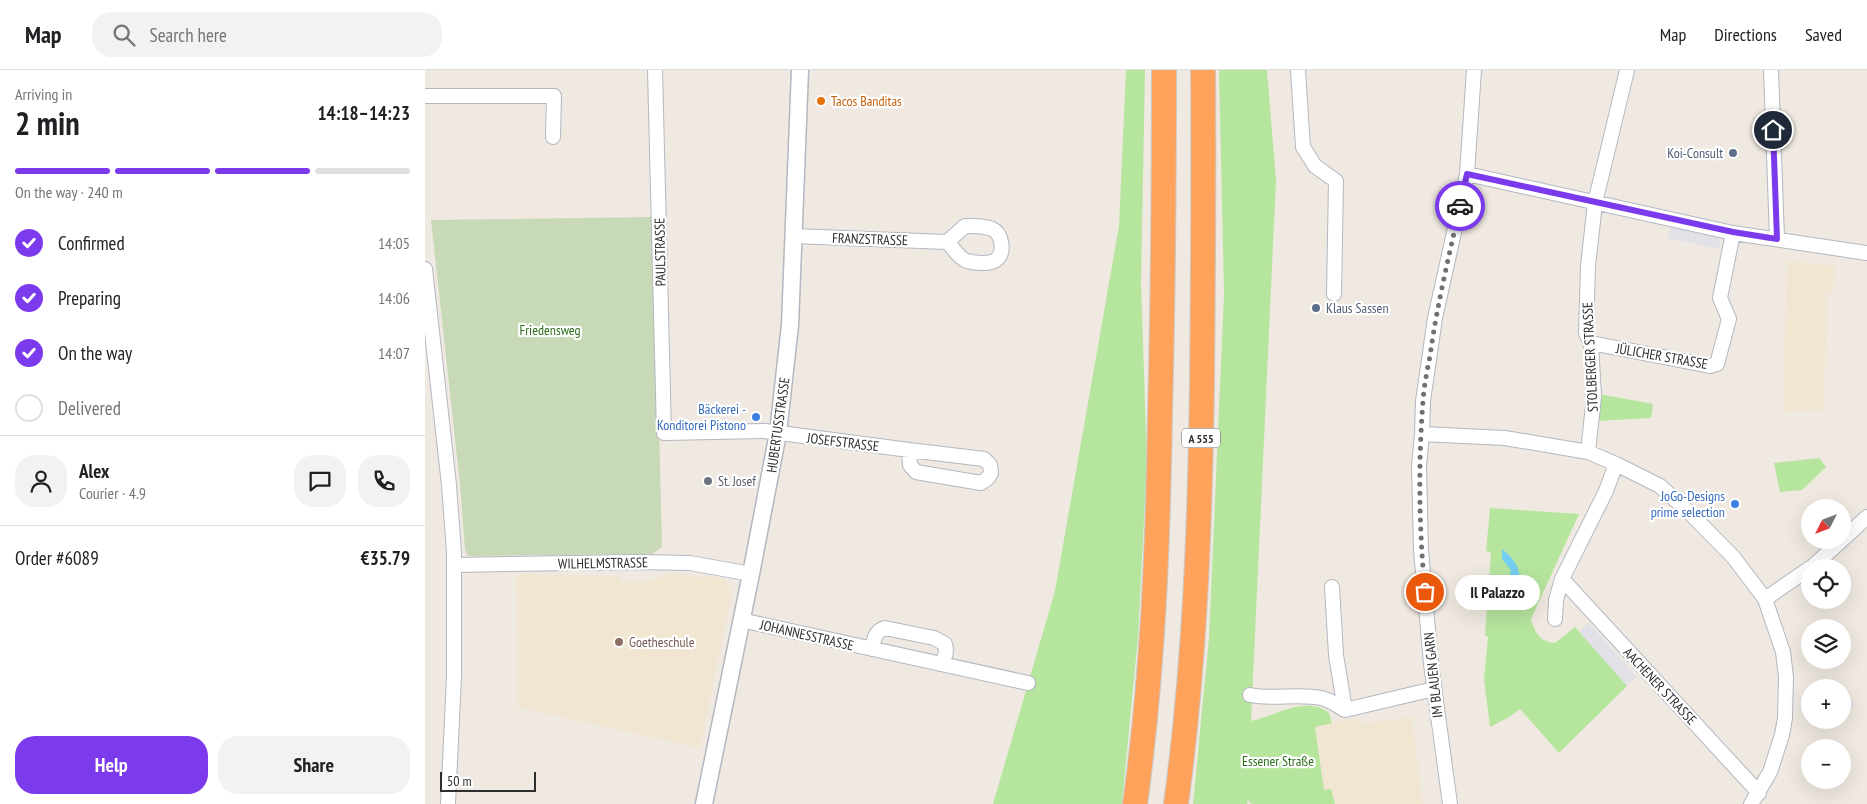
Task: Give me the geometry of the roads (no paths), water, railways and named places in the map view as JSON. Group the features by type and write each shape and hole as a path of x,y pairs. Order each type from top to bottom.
{"highway":[{"path":"1135,804 1144,745 1158,523 1164,232 1164,70"},
{"name":"A 555","path":"1176,804 1185,739 1200,517 1204,223 1203,70"}],"street":[{"name":"PAULSTRASSE","path":"655,70 664,433"},
{"name":"HUBERTUSSTRASSE","path":"704,804 778,433 790,325 800,70"},
{"path":"1298,70 1303,147 1315,166 1336,181 1335,294"},
{"name":"IM BLAUEN GARN","path":"1450,804 1434,688 1423,567 1419,504 1419,466 1423,401 1435,318 1467,174 1474,70"},
{"name":"STOLBERGER STRASSE","path":"1588,452 1593,396 1591,343 1586,333 1588,275 1595,203 1627,70"},
{"path":"1771,70 1777,239"},
{"path":"425,96 554,96 553,137"},
{"path":"1467,174 1733,232 1867,253"},
{"name":"JÜLICHER STRASSE","path":"1591,343 1709,366 1717,364 1729,319 1720,298 1733,232"},
{"name":"FRANZSTRASSE","path":"793,236 947,242"},
{"path":"425,268 449,485 454,565 454,677 448,804"},
{"name":"JOSEFSTRASSE","path":"664,433 765,431 985,459 990,465 991,473 981,483 916,472 910,466 909,450"},
{"name":"AACHENER STRASSE","path":"1422,434 1505,438 1588,452 1660,486 1692,515 1734,558 1765,599 1783,652 1785,718 1770,772 1755,798 1562,579"},
{"path":"1555,619 1556,600 1562,579 1606,491 1615,464"},
{"path":"1851,532 1867,517"},
{"path":"1821,559 1832,549"},
{"name":"WILHELMSTRASSE","path":"454,565 690,563 751,574"},
{"path":"1765,599 1801,575"},
{"path":"1332,587 1336,656 1345,710"},
{"name":"JOHANNESSTRASSE","path":"741,620 1028,683"},
{"name":"JOHANNESSTRASSE","path":"872,649 875,636 879,630 885,628 935,638 945,644 947,651 940,664"},
{"path":"1250,695 1261,697 1322,698 1345,710 1434,688"}],"water":[{"path":"1502,549 1515,562 1519,572 1519,591 1511,599 1508,599 1504,593 1511,570 1502,559"}],"place":[{"name":"Tacos Banditas","path":"821,101"},
{"name":"Koi-Consult","path":"1733,153"},
{"name":"Klaus Sassen","path":"1316,308"},
{"name":"Bäckerei - Konditorei Pistono","path":"756,417"},
{"name":"St. Josef","path":"708,481"},
{"name":"JoGo-Designs prime selection","path":"1735,504"},
{"name":"Il Palazzo","path":"1425,592"},
{"name":"Goetheschule","path":"619,642"}],"park label":[{"name":"Friedensweg","path":"550,330"},
{"name":"Essener Straße","path":"1278,761"}]}
